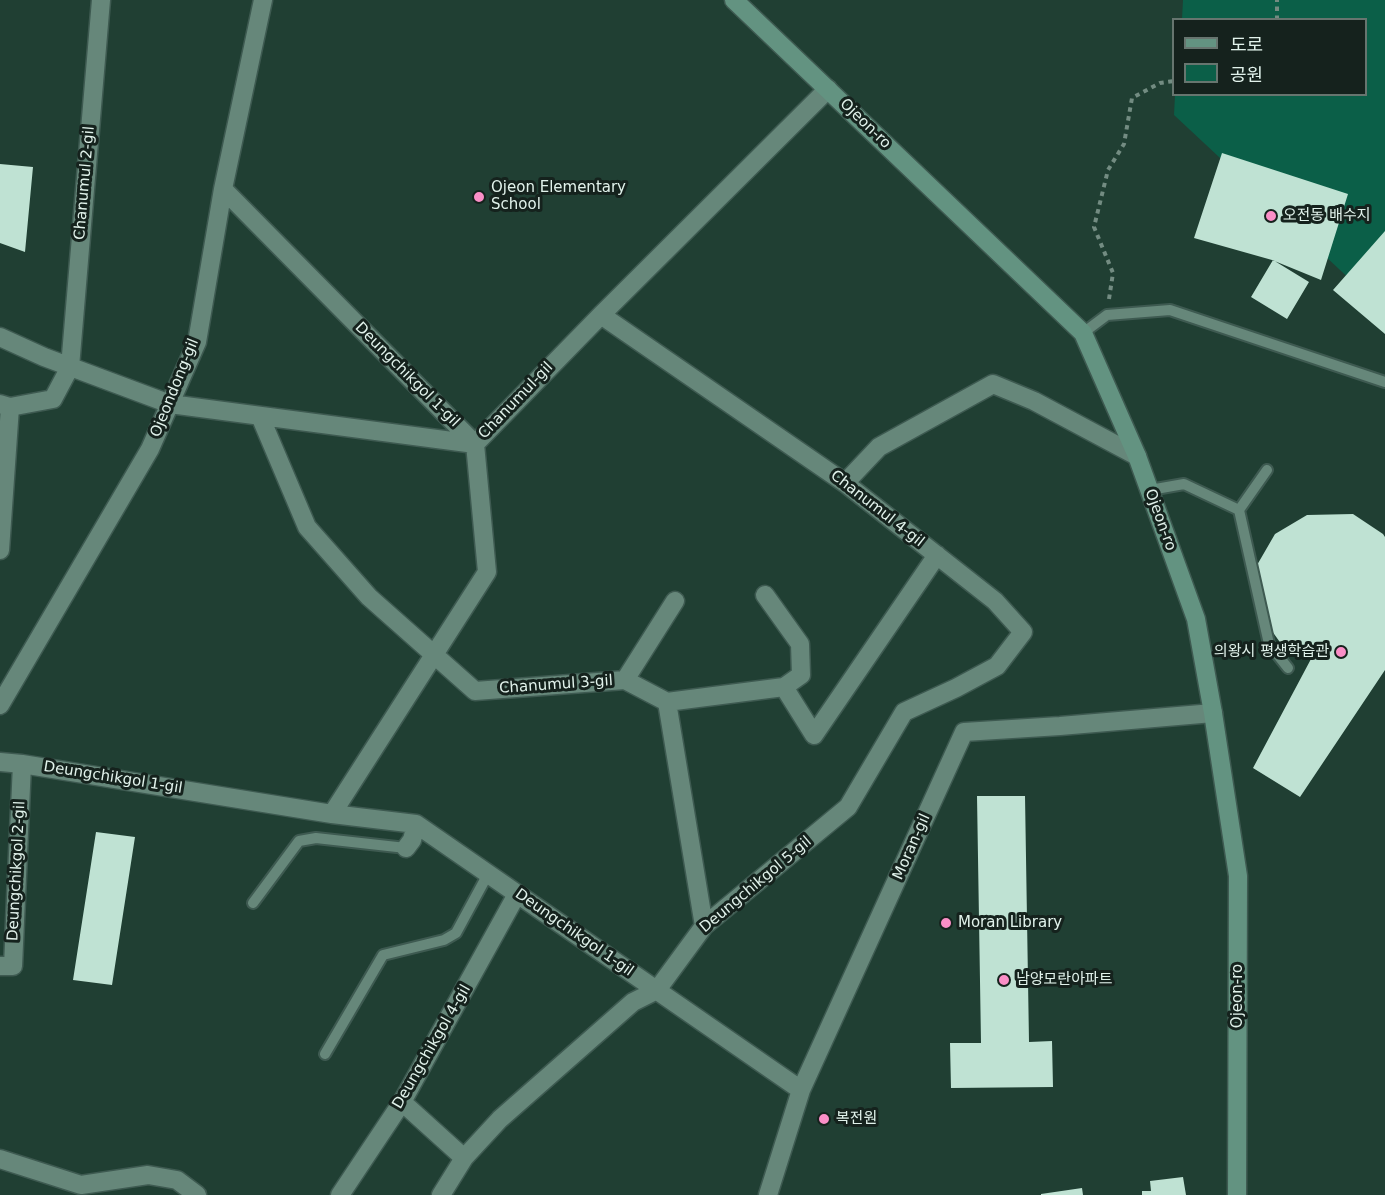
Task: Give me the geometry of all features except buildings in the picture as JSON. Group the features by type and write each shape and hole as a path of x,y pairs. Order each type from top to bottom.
{"street":[{"name":"Chanumul 2-gil","path":"70,367 101,0"},
{"name":"Ojeondong-gil","path":"0,705 150,449 197,342 223,189 263,0"},
{"name":"Ojeon-ro","path":"734,0 1083,333 1137,456 1196,619 1238,876 1237,1195"},
{"name":"Chanumul-gil","path":"0,337 44,357 170,404 475,444 828,89"},
{"name":"Deungchikgol 1-gil","path":"223,189 475,444"},
{"name":"Chanumul 4-gil","path":"601,315 845,483 995,601 1023,632 997,666 904,712"},
{"path":"0,550 5,406 53,399 70,367"},
{"path":"845,483 879,447 993,384 1034,401 1137,456"},
{"name":"Chanumul 3-gil","path":"260,416 307,527 369,597 475,691 625,680 667,702"},
{"path":"332,814 487,572 475,444"},
{"path":"784,687 814,735 937,555"},
{"path":"704,926 667,702 784,687 801,675 800,644 765,596"},
{"path":"625,680 675,601"},
{"name":"Deungchikgol 5-gil","path":"441,1195 464,1158 500,1119 633,1002 657,990 704,926 848,807 904,712"},
{"name":"Moran-gil","path":"768,1195 801,1090 964,732 1213,713"},
{"name":"Deungchikgol 1-gil","path":"0,762 332,814 416,824 801,1090"},
{"name":"Deungchikgol 2-gil","path":"0,966 13,966 22,764"},
{"path":"405,848 412,840 416,824"},
{"name":"Deungchikgol 4-gil","path":"340,1195 402,1102 517,894"},
{"path":"402,1102 464,1158"},
{"path":"0,1160 81,1185 148,1175 177,1180 197,1195"}],"lane":[{"path":"1083,333 1107,315 1170,310 1385,382"},
{"path":"1267,470 1239,510 1269,644 1288,668"},
{"path":"1150,490 1184,484 1239,510"},
{"path":"253,903 299,841 315,838 405,848"},
{"path":"325,1054 384,956 444,940 456,933 488,874"}],"path":[{"path":"1277,0 1277,18"},
{"path":"1107,315 1113,273 1094,227 1108,170 1124,144 1132,98 1160,83 1172,81"}],"green space":[{"path":"1183,0 1385,0 1385,312 1174,115 1175,96 1367,96 1367,18 1182,18"}],"place":[{"name":"Ojeon Elementary School","path":"479,197"},
{"name":"오전동 배수지","path":"1271,216"},
{"name":"의왕시 평생학습관","path":"1341,652"},
{"name":"Moran Library","path":"946,923"},
{"name":"남양모란아파트","path":"1004,980"},
{"name":"복전원","path":"824,1119"}]}
